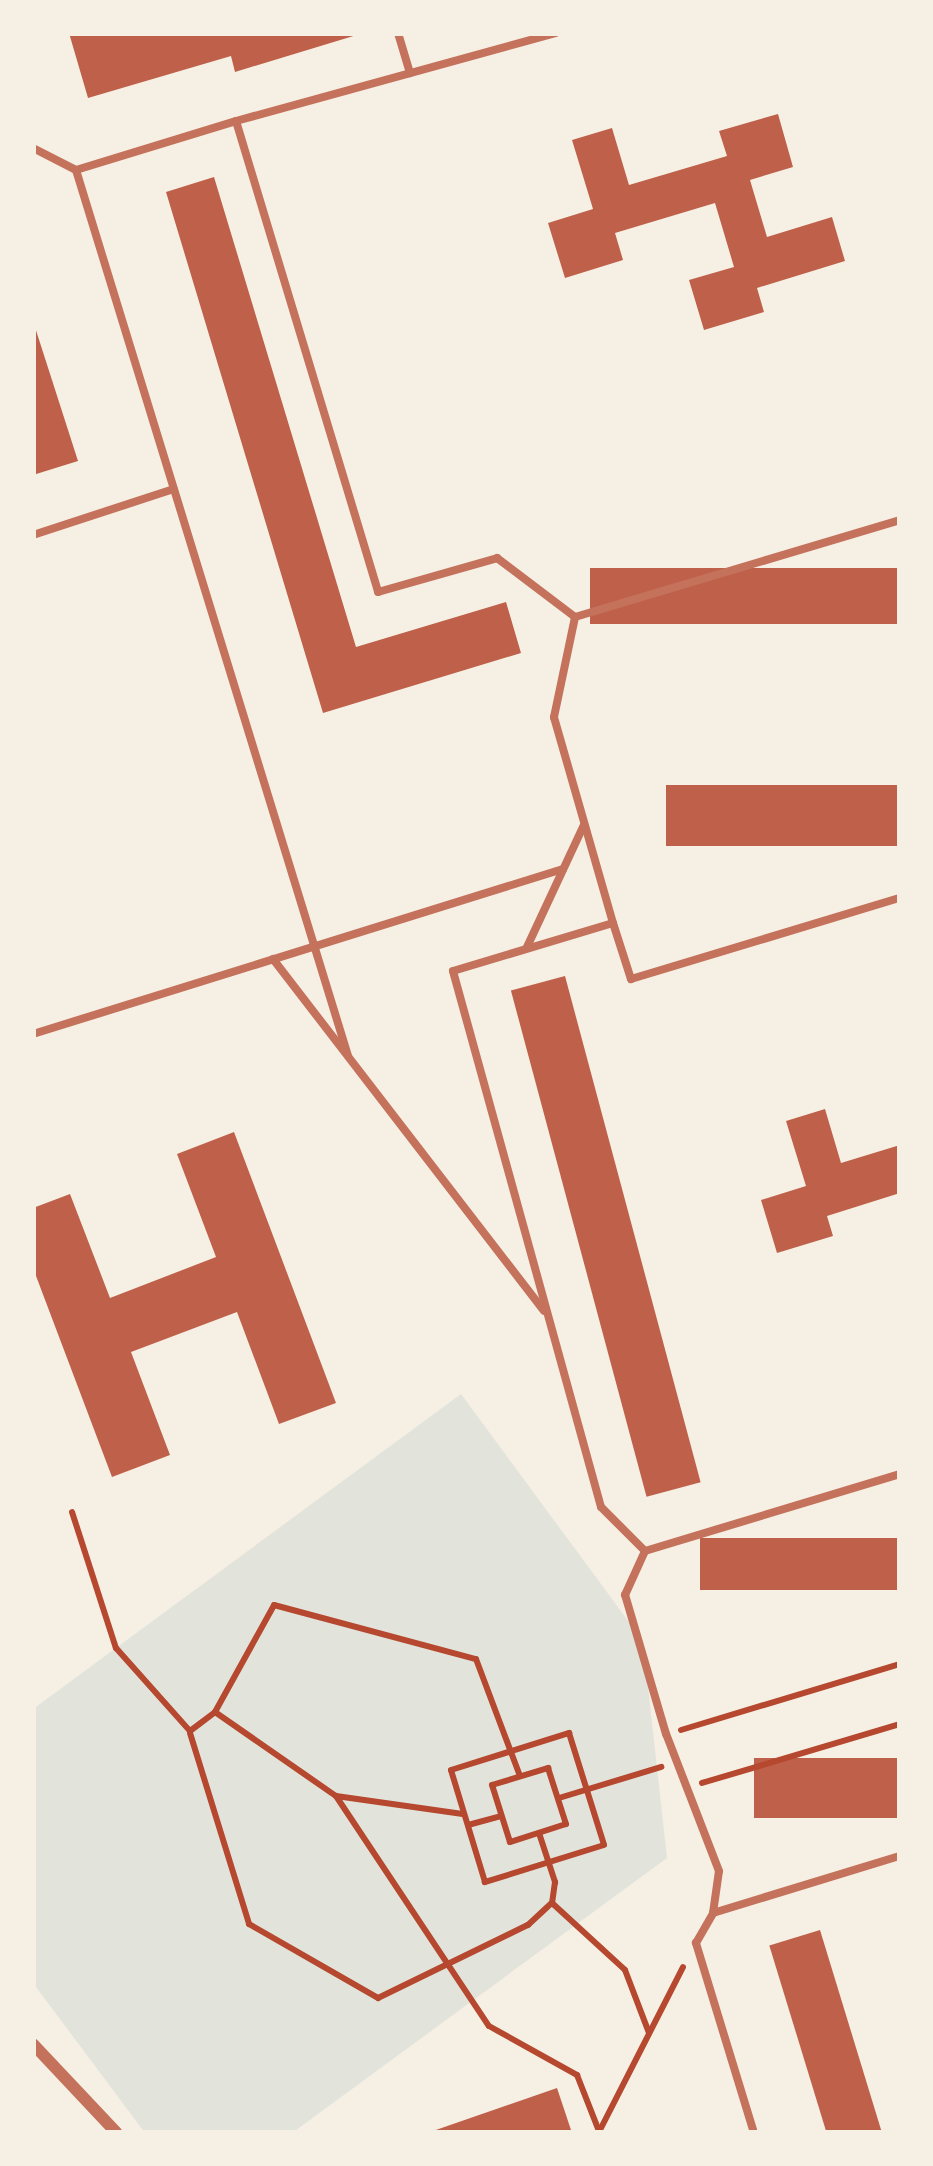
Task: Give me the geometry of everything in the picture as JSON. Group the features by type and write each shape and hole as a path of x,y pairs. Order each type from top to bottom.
{"street":[{"path":"33,2044 117,2133"}],"lane":[{"path":"398,33 410,73"},
{"path":"33,148 76,170 556,33"},
{"path":"236,121 378,592 497,558 575,617"},
{"path":"76,170 348,1056"},
{"path":"33,535 174,489"},
{"path":"575,617 900,520"},
{"path":"575,617 554,717 632,979 900,898"},
{"path":"526,948 584,824"},
{"path":"33,1034 563,869"},
{"path":"613,923 453,970 601,1507 645,1551"},
{"path":"273,959 548,1317"},
{"path":"754,2133 696,1942 713,1913 718,1871 666,1734 625,1595 645,1551 900,1474"},
{"path":"713,1913 900,1856"}],"path":[{"path":"73,1512 116,1648 190,1731 249,1924 378,1998 528,1925 552,1903 555,1882 539,1833"},
{"path":"190,1731 215,1712 274,1605 476,1659 514,1750 520,1777"},
{"path":"666,1734 900,1664"},
{"path":"215,1712 336,1796 490,2026 577,2074 599,2132"},
{"path":"685,1788 900,1724"},
{"path":"569,1733 604,1845 485,1882 451,1770 514,1750 569,1733"},
{"path":"558,1798 676,1762"},
{"path":"548,1768 566,1824 509,1842 492,1785 520,1777 548,1768"},
{"path":"336,1796 464,1814"},
{"path":"468,1825 501,1816"},
{"path":"552,1903 625,1970 650,2033"},
{"path":"599,2132 696,1942"}],"shaded area":[{"path":"461,1394 643,1641 667,1858 292,2133 145,2133 33,1983 33,1709"}],"building":[{"path":"69,33 360,34 235,72 231,56 88,98"},
{"path":"778,114 793,167 750,180 767,237 832,217 845,261 757,288 764,312 704,330 689,280 734,267 715,203 615,233 623,260 565,278 548,223 593,209 572,140 612,128 629,185 727,156 719,131"},
{"path":"214,177 356,647 506,602 521,653 323,713 166,192"},
{"path":"33,321 78,461 33,475"},
{"path":"590,568 900,568 900,624 590,624"},
{"path":"666,785 900,785 900,846 666,846"},
{"path":"565,976 701,1482 647,1497 511,990"},
{"path":"825,1109 841,1163 900,1145 900,1193 827,1216 833,1236 777,1253 761,1200 806,1186 786,1121"},
{"path":"234,1132 336,1403 279,1424 237,1312 131,1352 170,1455 112,1477 33,1268 33,1208 70,1194 110,1298 216,1257 177,1154"},
{"path":"700,1538 900,1538 900,1590 700,1590"},
{"path":"754,1758 900,1758 900,1818 754,1818"},
{"path":"820,1930 882,2133 827,2133 769,1945"},
{"path":"557,2088 572,2133 430,2133 430,2132"}]}
